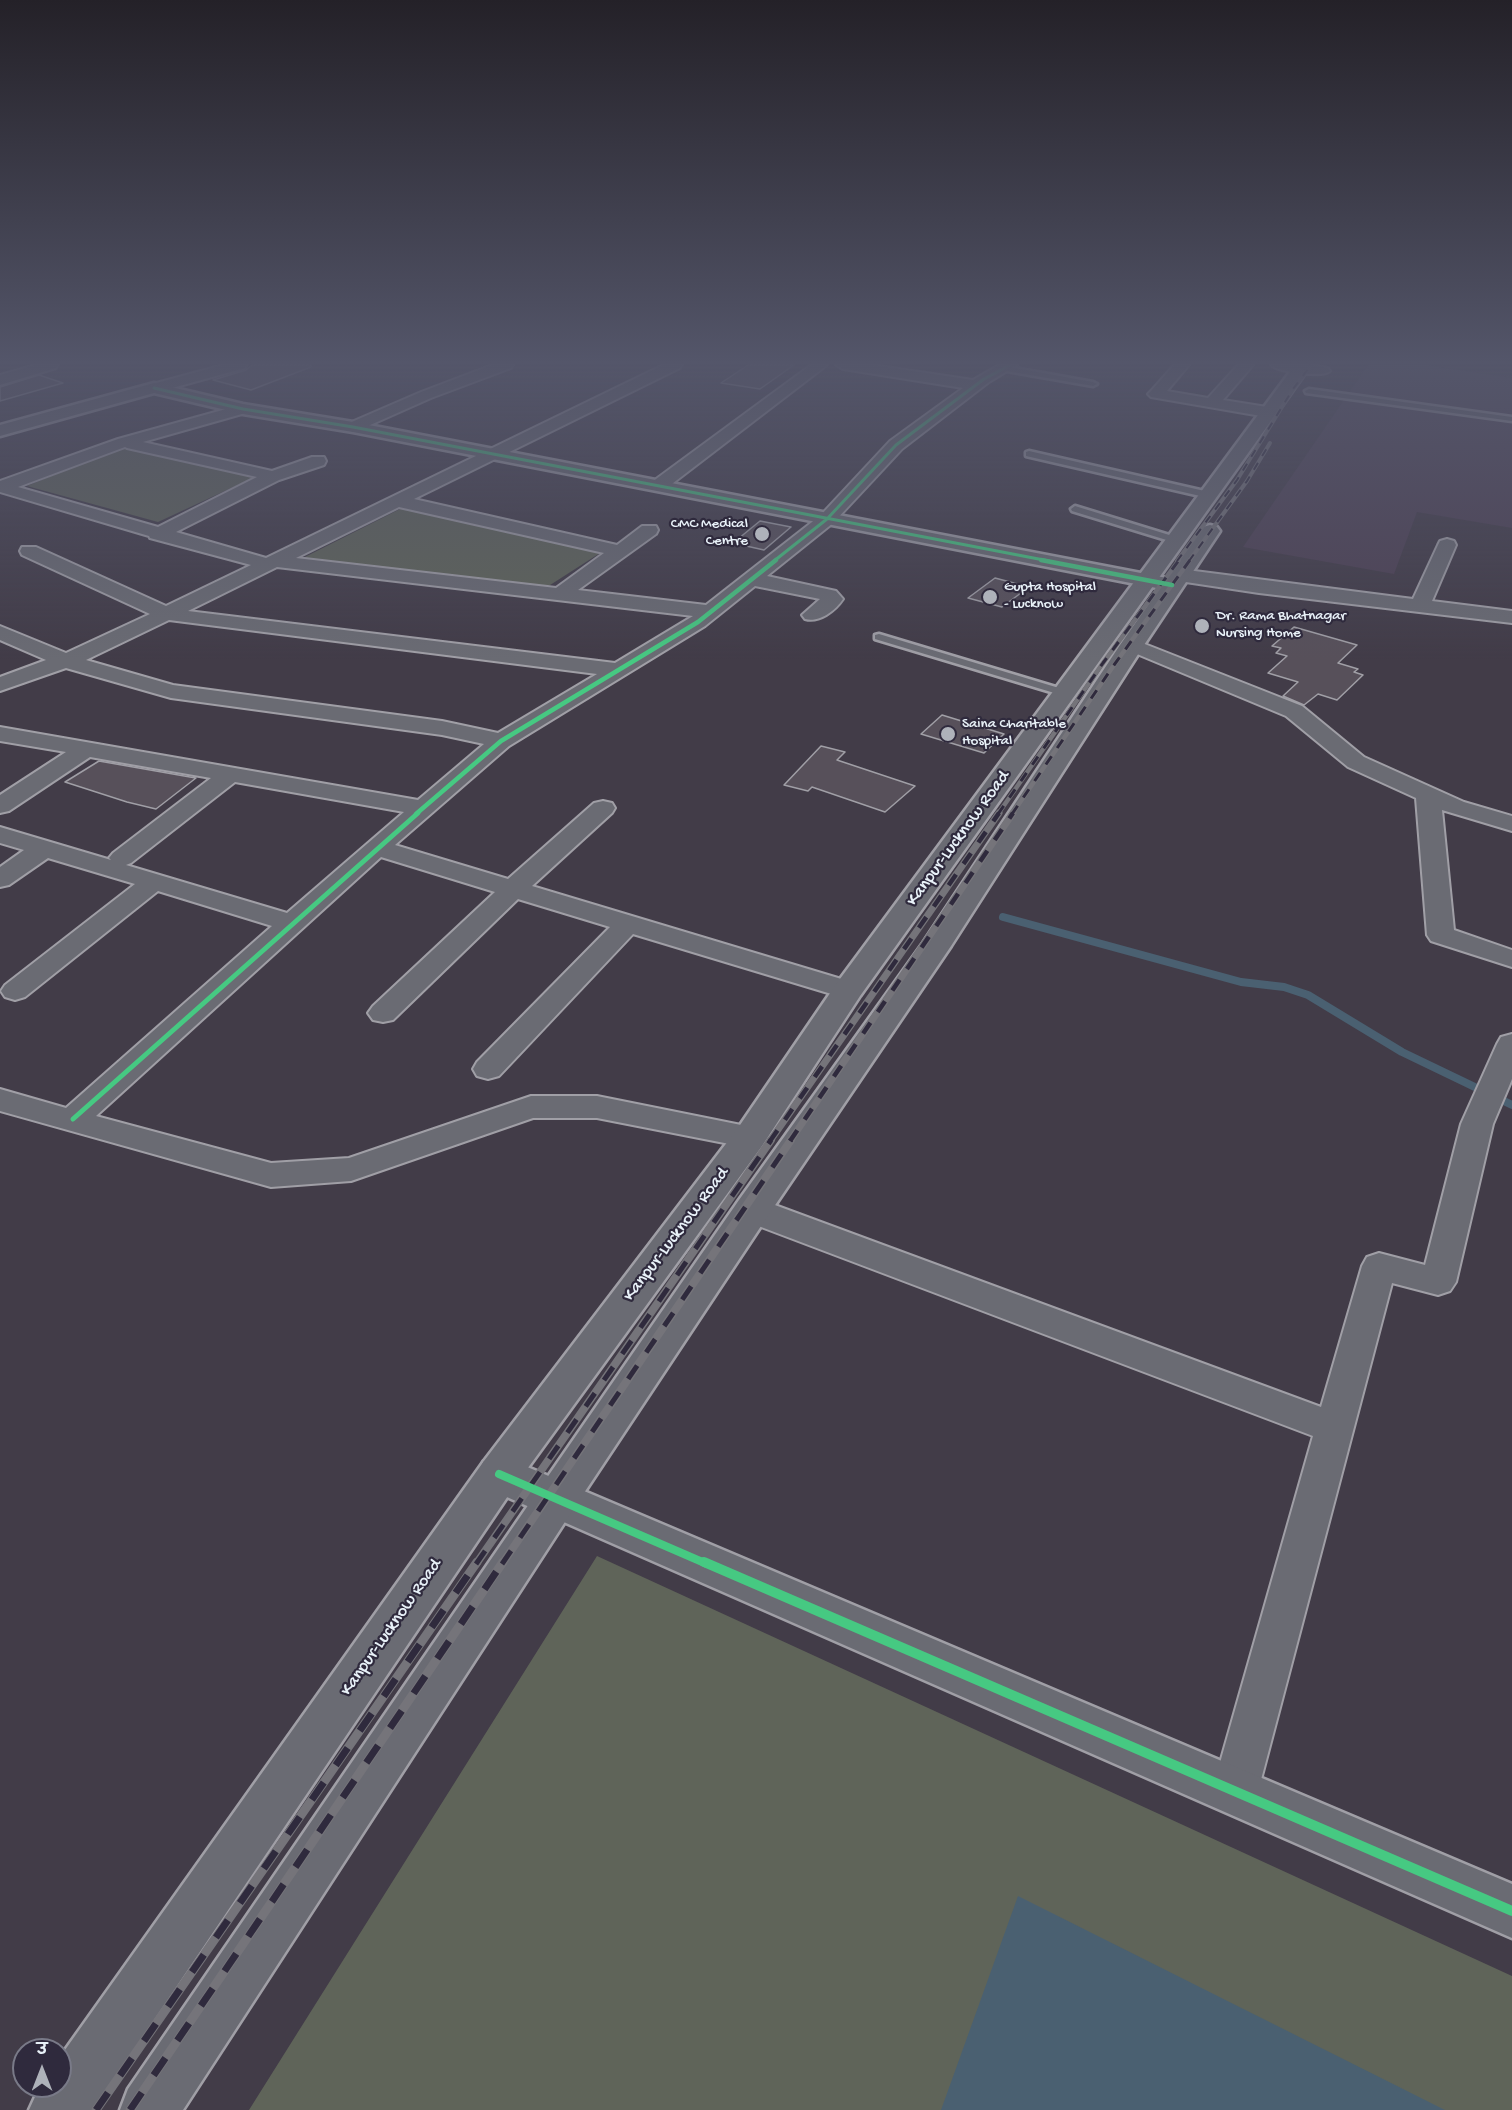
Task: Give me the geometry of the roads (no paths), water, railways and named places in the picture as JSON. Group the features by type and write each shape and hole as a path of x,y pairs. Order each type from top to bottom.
{"main road":[{"path":"543,463 827,519 1168,570"},
{"name":"Kanpur-Lucknow Road","path":"149,2110 557,1498 752,1210 936,946 1132,645 1168,570 1209,495 1231,463"},
{"name":"Kanpur-Lucknow Road","path":"58,2110 499,1474 750,1137 848,990 1065,693 1168,570 1242,463"},
{"path":"499,1474 1512,1911"}],"street":[{"path":"0,487 65,463"},
{"path":"218,463 273,476"},
{"path":"157,534 273,476 311,463"},
{"path":"0,684 84,654 474,463"},
{"path":"658,486 688,463"},
{"path":"73,1119 292,923 501,741 710,612 827,519 879,463"},
{"path":"0,487 157,534 272,562 710,612"},
{"path":"397,501 620,551"},
{"path":"560,594 649,530"},
{"path":"1420,606 1447,545"},
{"path":"29,551 166,614 619,670"},
{"path":"1168,570 1259,587 1512,617"},
{"path":"751,579 829,596 833,599 812,615"},
{"path":"0,632 65,661 171,691 442,728 501,741"},
{"path":"1132,645 1294,711 1356,762 1455,807 1512,824"},
{"path":"0,734 228,776 424,808"},
{"path":"0,806 85,750"},
{"path":"122,858 228,776"},
{"path":"1428,795 1441,935 1512,959"},
{"path":"383,1013 514,888 603,808"},
{"path":"0,835 292,923"},
{"path":"0,879 45,848"},
{"path":"377,848 848,990"},
{"path":"15,991 155,881"},
{"path":"488,1069 628,924"},
{"path":"1235,1791 1379,1266 1438,1282 1477,1124 1512,1044"},
{"path":"0,1100 271,1174 351,1169 531,1107 597,1107 750,1137"},
{"path":"752,1210 1334,1428"}],"lane":[{"path":"1071,463 1209,495"},
{"path":"1075,509 1168,570"},
{"path":"879,637 1065,693"}],"water":[{"path":"1018,1896 1445,2110 941,2110"}],"waterway":[{"path":"1003,917 1241,982 1284,987 1308,995 1402,1052 1512,1105"}],"railway":[{"path":"1177,561 1247,463"},
{"path":"1189,561 1258,463"},
{"path":"998,814 1103,663 1179,560"},
{"path":"1012,814 1114,665 1190,560"},
{"path":"770,1141 999,813"},
{"path":"790,1141 1013,813"},
{"path":"476,1564 771,1140"},
{"path":"502,1564 791,1140"},
{"path":"96,2110 477,1562"},
{"path":"130,2110 503,1562"}],"place":[{"name":"CMC Medical Centre","path":"762,534"},
{"name":"Gupta Hospital - Lucknow","path":"990,597"},
{"name":"Dr. Rama Bhatnagar Nursing Home","path":"1202,626"},
{"name":"Saina Charitable Hospital","path":"948,734"}]}
